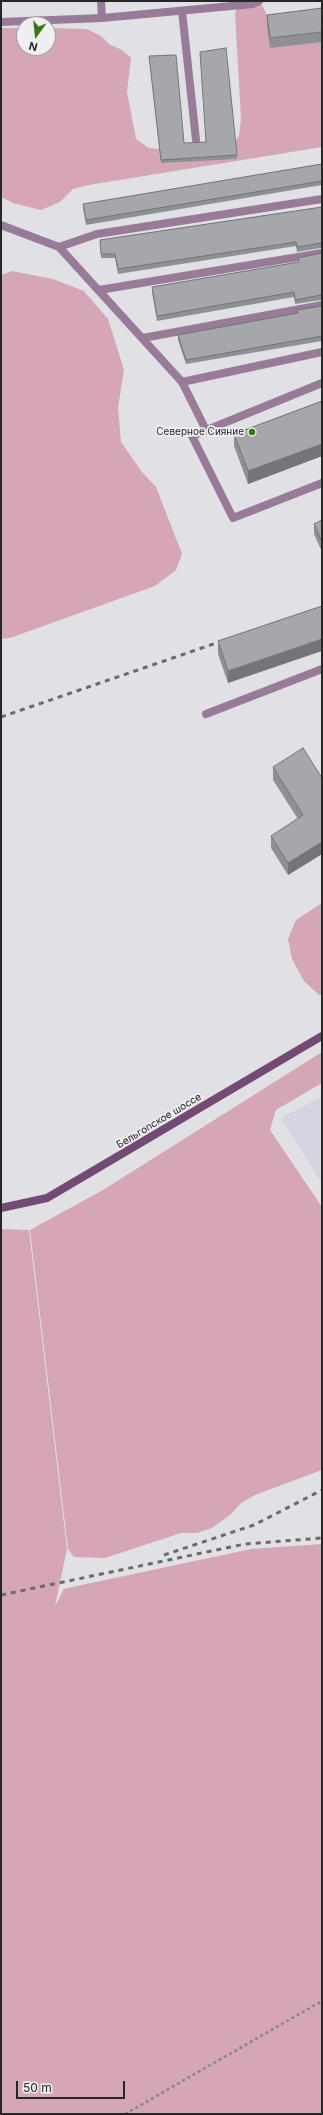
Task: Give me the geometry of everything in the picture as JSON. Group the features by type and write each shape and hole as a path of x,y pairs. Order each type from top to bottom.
{"street":[{"name":"Бельгопское шоссе","path":"1,1208 47,1198 322,1036"}],"lane":[{"path":"101,1 102,18"},
{"path":"1,22 102,18 253,4 259,1"},
{"path":"182,10 196,140"},
{"path":"60,246 97,234 322,199"},
{"path":"1,225 60,246 182,382 206,430"},
{"path":"99,290 322,253"},
{"path":"143,338 322,305"},
{"path":"182,382 322,352"},
{"path":"322,383 192,436 233,518 322,483"},
{"path":"206,714 322,669"}],"path":[{"path":"125,2114 322,2001"}],"shaded area":[{"path":"257,1 261,3 269,19 322,29 322,147 89,185 73,189 60,202 41,210 13,203 1,197 1,28 16,28 16,56 56,56 56,28 87,29 101,36 109,44 122,50 131,58 127,92 136,139 149,148 170,150 231,148 239,136 241,119 235,14 239,2"},
{"path":"12,271 53,279 84,291 108,319 124,370 118,408 121,442 142,472 156,487 182,554 176,570 155,586 10,638 1,639 1,275"},
{"path":"322,903 322,995 319,995 304,981 292,959 288,939 296,920"},
{"path":"322,1052 322,1083 276,1110 270,1130 322,1207 322,1470 255,1495 241,1503 230,1515 212,1528 197,1533 181,1533 105,1558 74,1557 68,1549 30,1230 103,1190"},
{"path":"322,1096 322,1184 281,1118"},
{"path":"1,1229 29,1230 67,1549 55,1606 64,1589 251,1549 322,1544 322,2114 1,2114"}],"building":[{"path":"322,8 322,32 270,38 267,15"},
{"path":"226,48 237,155 161,160 149,56 176,55 184,143 206,142 200,52"},
{"path":"322,164 322,181 86,220 83,204"},
{"path":"322,207 322,243 297,247 296,242 118,269 115,254 101,254 100,240"},
{"path":"322,253 322,295 295,300 294,292 157,316 152,287 299,262 298,258"},
{"path":"322,306 322,336 186,360 178,335 298,313 297,310"},
{"path":"322,401 322,444 248,471 234,434"},
{"path":"322,520 322,542 314,524"},
{"path":"322,606 322,639 228,671 218,641"},
{"path":"303,748 322,778 322,842 288,863 271,836 303,815 273,767"}],"railway":[{"path":"1,717 228,639"},
{"path":"164,1555 254,1525 322,1490"},
{"path":"1,1595 245,1544 322,1538"}],"place":[{"name":"Северное Сияние","path":"252,432"}]}
